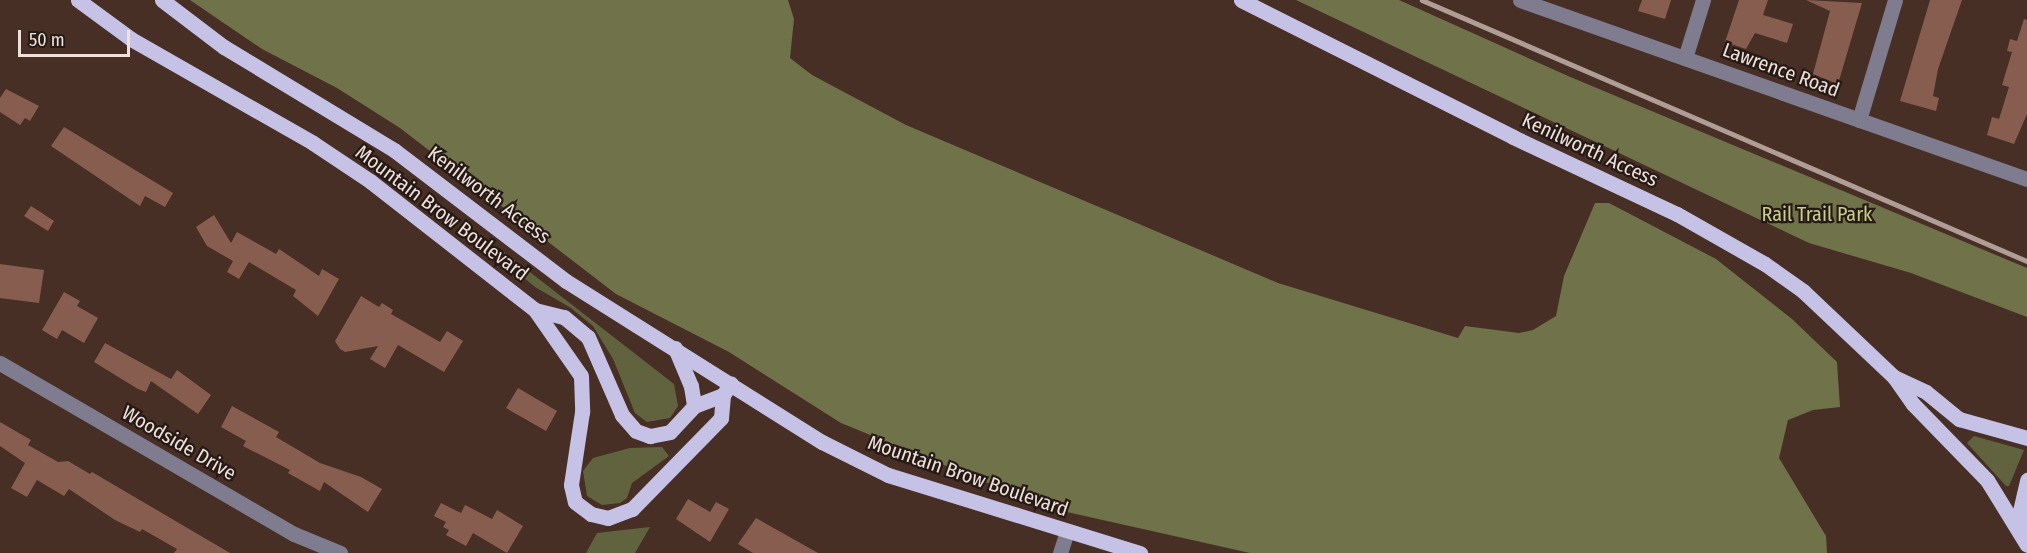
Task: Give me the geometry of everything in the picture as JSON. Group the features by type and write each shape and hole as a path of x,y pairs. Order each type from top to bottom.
{"main road":[{"name":"Mountain Brow Boulevard","path":"78,0 131,39 313,143 370,181 535,310 581,376 582,412 571,485 575,502 591,514 608,518 632,509 721,418 727,388"},
{"name":"Kenilworth Access","path":"162,0 224,46 394,150 566,281 675,348 727,388 791,422"},
{"name":"Kenilworth Access","path":"1241,0 1513,137 1721,236 1803,291 1894,377 1913,404 1987,480 2027,545"},
{"name":"Mountain Brow Boulevard","path":"535,310 564,317 588,337 622,415 636,430 650,436 670,432 694,406 727,388"},
{"path":"675,348 691,386 694,406"},
{"name":"Kenilworth Access","path":"1894,377 1926,392 1959,418 2027,438"},
{"name":"Mountain Brow Boulevard","path":"791,422 888,475 1140,553"},
{"path":"2027,480 2020,511 2027,545"}],"street":[{"name":"Lawrence Road","path":"1520,0 2027,179"},
{"path":"1685,58 1703,0"},
{"path":"1859,120 1895,0"},
{"name":"Woodside Drive","path":"0,363 294,534 340,553"},
{"path":"1060,553 1067,532"}],"green space":[{"path":"190,0 788,0 794,19 790,58 812,75 906,125 1278,283 1458,338 1465,326 1519,333 1533,330 1556,316 1564,276 1595,203 1609,203 1716,259 1792,319 1837,362 1840,407 1813,410 1788,420 1779,458 1826,536 1827,553 1250,553 1049,508 841,423 729,352 616,294 400,128 337,88 262,49"},
{"name":"Rail Trail Park","path":"1296,0 1399,0 1568,76 2027,268 2027,317 1911,273 1809,243"},
{"path":"503,251 674,384 678,406 670,418 647,422 635,413 613,359 593,326 571,308 535,287 498,256"},
{"path":"1974,436 2024,450 2009,486 2006,486 1967,443"},
{"path":"662,447 669,456 632,483 627,498 620,503 602,505 587,496 583,471 593,458 630,448"},
{"path":"650,527 635,553 586,553 597,533"}],"building":[{"path":"1642,0 1671,0 1665,19 1638,11"},
{"path":"1739,0 1768,0 1763,15 1793,24 1787,43 1755,33 1746,49 1725,42"},
{"path":"1806,0 1862,3 1838,84 1813,74 1830,11"},
{"path":"1930,0 1962,0 1938,69 1933,96 1939,98 1936,111 1900,101"},
{"path":"2024,19 2027,20 2027,114 2014,144 1987,135 1992,117 1999,119 2009,87 2002,85 2012,52 2007,51 2010,39 2017,41"},
{"path":"6,89 39,106 30,121 25,118 20,125 0,112 0,98"},
{"path":"64,127 173,193 165,207 145,196 140,206 51,146"},
{"path":"31,206 54,221 48,231 24,216"},
{"path":"214,215 231,243 237,232 276,254 279,249 319,276 322,269 339,279 318,316 293,296 296,290 249,262 239,279 227,272 233,261 207,246 196,227"},
{"path":"0,264 44,270 39,303 0,298"},
{"path":"64,292 80,301 77,306 98,318 84,343 62,330 57,339 42,330"},
{"path":"361,296 379,307 382,303 393,310 391,314 440,342 447,331 463,341 444,372 398,345 385,368 370,359 378,346 345,352 340,349 335,341"},
{"path":"105,343 171,379 177,370 211,395 198,414 151,381 146,392 138,389 94,362"},
{"path":"518,388 557,411 546,431 506,408"},
{"path":"232,406 279,432 276,437 320,463 361,477 382,489 368,512 324,482 320,491 288,473 290,470 243,446 246,441 221,427"},
{"path":"0,422 31,440 28,445 58,462 68,461 90,474 92,472 230,553 174,553 177,549 142,529 140,532 115,520 69,489 64,496 37,480 27,497 11,488 25,463 0,446"},
{"path":"688,499 710,512 716,502 729,509 710,542 676,519"},
{"path":"441,503 461,513 465,505 492,519 497,510 523,526 507,553 473,533 466,546 446,535 449,530 443,527 446,522 434,516"},
{"path":"756,518 818,553 753,553 738,544"}],"railway":[{"path":"1422,0 2027,261"}]}
